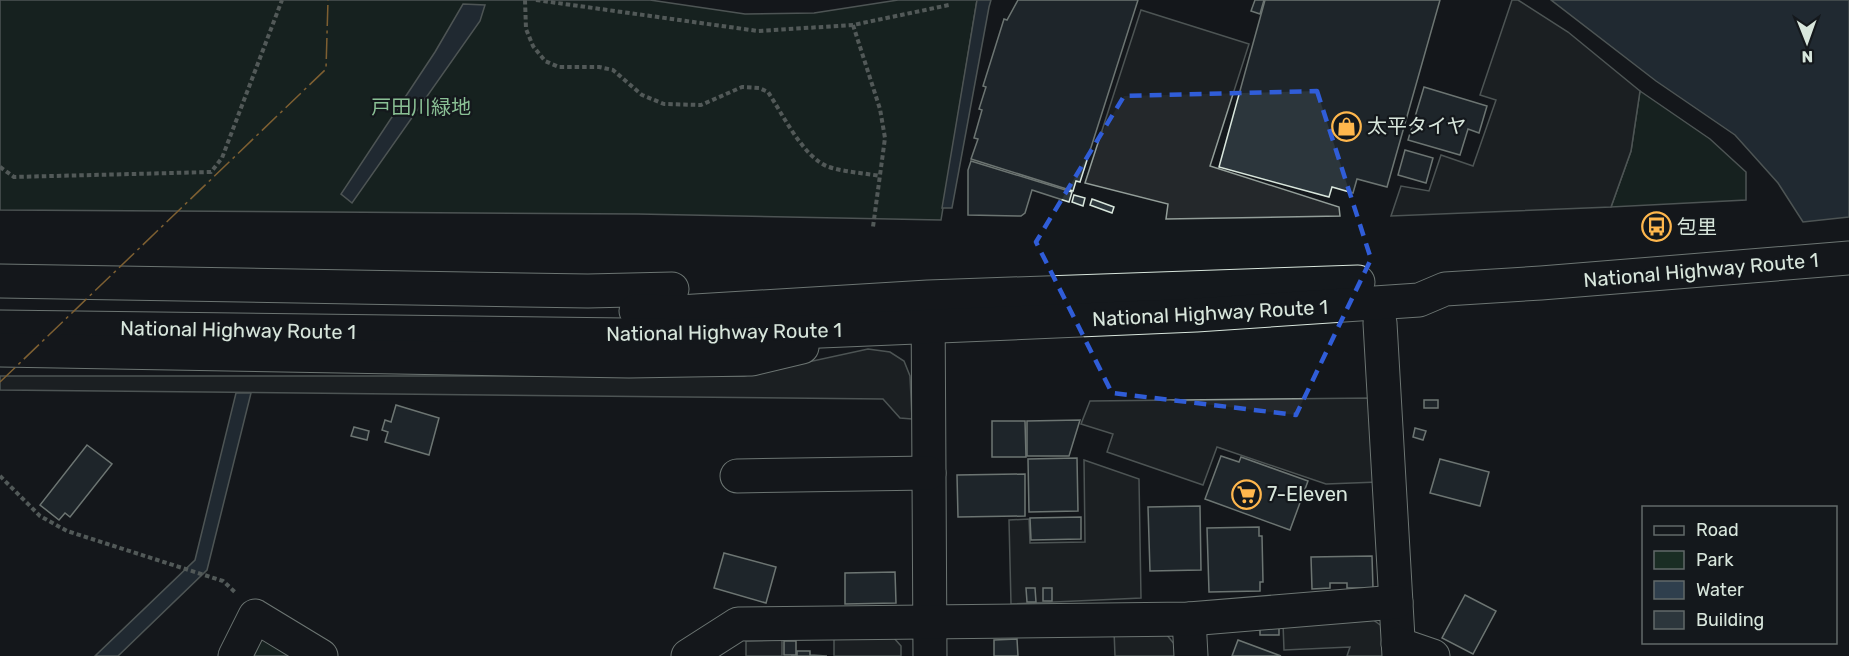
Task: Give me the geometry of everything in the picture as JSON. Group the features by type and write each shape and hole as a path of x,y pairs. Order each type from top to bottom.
{"main road":[{"name":"National Highway Route 1","path":"0,327 679,323 928,312 1196,315 1419,300 1445,289 1849,258"},
{"path":"0,282 588,291 1129,280 1148,289"},
{"name":"National Highway Route 1","path":"0,309 679,323 705,336 874,330 928,312 1148,289 1419,280 1445,289"},
{"path":"928,312 930,656"},
{"path":"1380,323 1399,650 1433,656"},
{"path":"0,350 629,361 752,359 874,330"},
{"path":"737,476 929,472"},
{"path":"688,656 738,624 1189,619 1396,602"},
{"path":"236,656 255,616 321,656"},
{"path":"1189,619 1191,656"}],"path":[{"path":"0,167 14,177 211,172 222,158 282,0"},
{"path":"525,0 526,29 533,46 545,61 559,67 598,67 613,70 642,95 664,104 701,105 742,87 759,88 768,92 814,159 828,166 880,176"},
{"path":"536,0 758,31 853,25 949,4"},
{"path":"853,25 880,109 885,138 873,227"},
{"path":"0,476 40,516 67,531 206,576"}],"highlighted area":[{"path":"1317,91 1371,259 1296,415 1112,393 1036,242 1124,96"}],"green space":[{"name":"戸田川緑地","path":"0,0 650,0 745,14 814,13 898,0 977,0 941,220 638,214 0,210"},
{"path":"1640,91 1710,139 1746,172 1746,200 1611,207 1631,151"},
{"path":"257,636 308,656 247,656"}],"shaded area":[{"path":"1512,0 1518,0 1568,32 1640,91 1631,151 1611,207 1391,216 1401,186 1429,191 1441,155 1473,166 1496,100 1480,95"},
{"path":"1141,10 1249,44 1210,166 1339,207 1340,216 1166,219 1168,204 1085,183"},
{"path":"868,349 890,352 904,361 910,376 912,419 900,418 883,399 0,390 0,376 744,376"},
{"path":"1373,398 1378,482 1326,484 1217,447 1203,485 1107,452 1113,434 1081,424 1090,401"},
{"path":"1084,460 1139,479 1141,598 1011,604 1009,520 1029,519 1030,543 1085,542"},
{"path":"1372,619 1387,630 1388,656 1347,656 1350,647 1284,650 1283,623"},
{"path":"1162,629 1175,645 1175,656 1115,656 1114,630"},
{"path":"894,638 901,646 901,656 834,656 834,639"},
{"path":"782,640 782,656 746,656 746,641"}],"water":[{"path":"977,0 991,0 952,208 942,208"},
{"path":"1551,0 1849,0 1849,217 1803,222 1778,183 1735,135 1656,81"},
{"path":"463,4 485,5 480,21 352,203 341,194 435,52"},
{"path":"236,393 251,393 207,570 118,656 95,656 195,560"}],"building":[{"path":"1018,0 1138,0 1080,182 1076,181 1073,191 971,159 978,139 974,138 986,87 983,86 1004,19 1007,20"},
{"path":"1255,0 1264,0 1260,14 1251,11"},
{"path":"1265,0 1440,0 1387,187 1357,179 1353,193 1332,187 1329,197 1219,167"},
{"path":"1424,87 1487,106 1479,133 1468,129 1460,155 1408,140"},
{"path":"1405,150 1433,158 1426,183 1398,175"},
{"path":"971,161 1072,192 1069,202 1032,190 1025,213 1021,216 968,215 968,170"},
{"path":"1074,195 1085,198 1083,206 1072,202"},
{"path":"1092,199 1114,207 1112,213 1090,205"},
{"path":"1424,400 1438,400 1438,408 1424,408"},
{"path":"396,405 439,418 429,455 385,442 388,432 382,430 385,420 391,422"},
{"path":"1080,420 1069,456 1027,456 1027,421"},
{"path":"992,421 1025,421 1026,457 992,457"},
{"path":"354,427 369,431 367,440 351,436"},
{"path":"1415,428 1426,431 1423,440 1413,437"},
{"path":"87,445 112,464 70,517 65,513 59,520 40,505"},
{"path":"1221,456 1239,462 1241,457 1308,481 1290,530 1205,499"},
{"path":"1077,458 1078,511 1029,512 1028,459"},
{"path":"1440,459 1489,472 1480,506 1430,493"},
{"path":"1025,474 1025,516 958,517 957,475"},
{"path":"1200,506 1201,570 1150,571 1148,507"},
{"path":"1081,517 1081,539 1031,540 1030,518"},
{"path":"1259,527 1259,536 1262,536 1263,582 1260,582 1260,591 1209,592 1207,528"},
{"path":"724,553 776,567 766,603 714,588"},
{"path":"1372,556 1373,588 1347,588 1347,583 1330,583 1330,588 1312,589 1311,557"},
{"path":"895,572 896,603 845,604 845,573"},
{"path":"1026,588 1035,588 1036,602 1027,602"},
{"path":"1043,588 1052,588 1052,601 1043,601"},
{"path":"1465,595 1496,611 1473,654 1442,638"},
{"path":"1260,624 1279,624 1279,635 1260,635"},
{"path":"1017,639 1018,656 994,656 994,640"},
{"path":"1238,640 1281,656 1232,656"},
{"path":"784,641 796,641 796,655 784,655"},
{"path":"797,651 810,651 810,655 827,656 797,656"}],"power":[{"path":"0,382 326,69 328,0"}],"place":[{"name":"太平タイヤ","path":"1346,126"},
{"name":"包里","path":"1656,227"},
{"name":"7-Eleven","path":"1246,494"}]}
